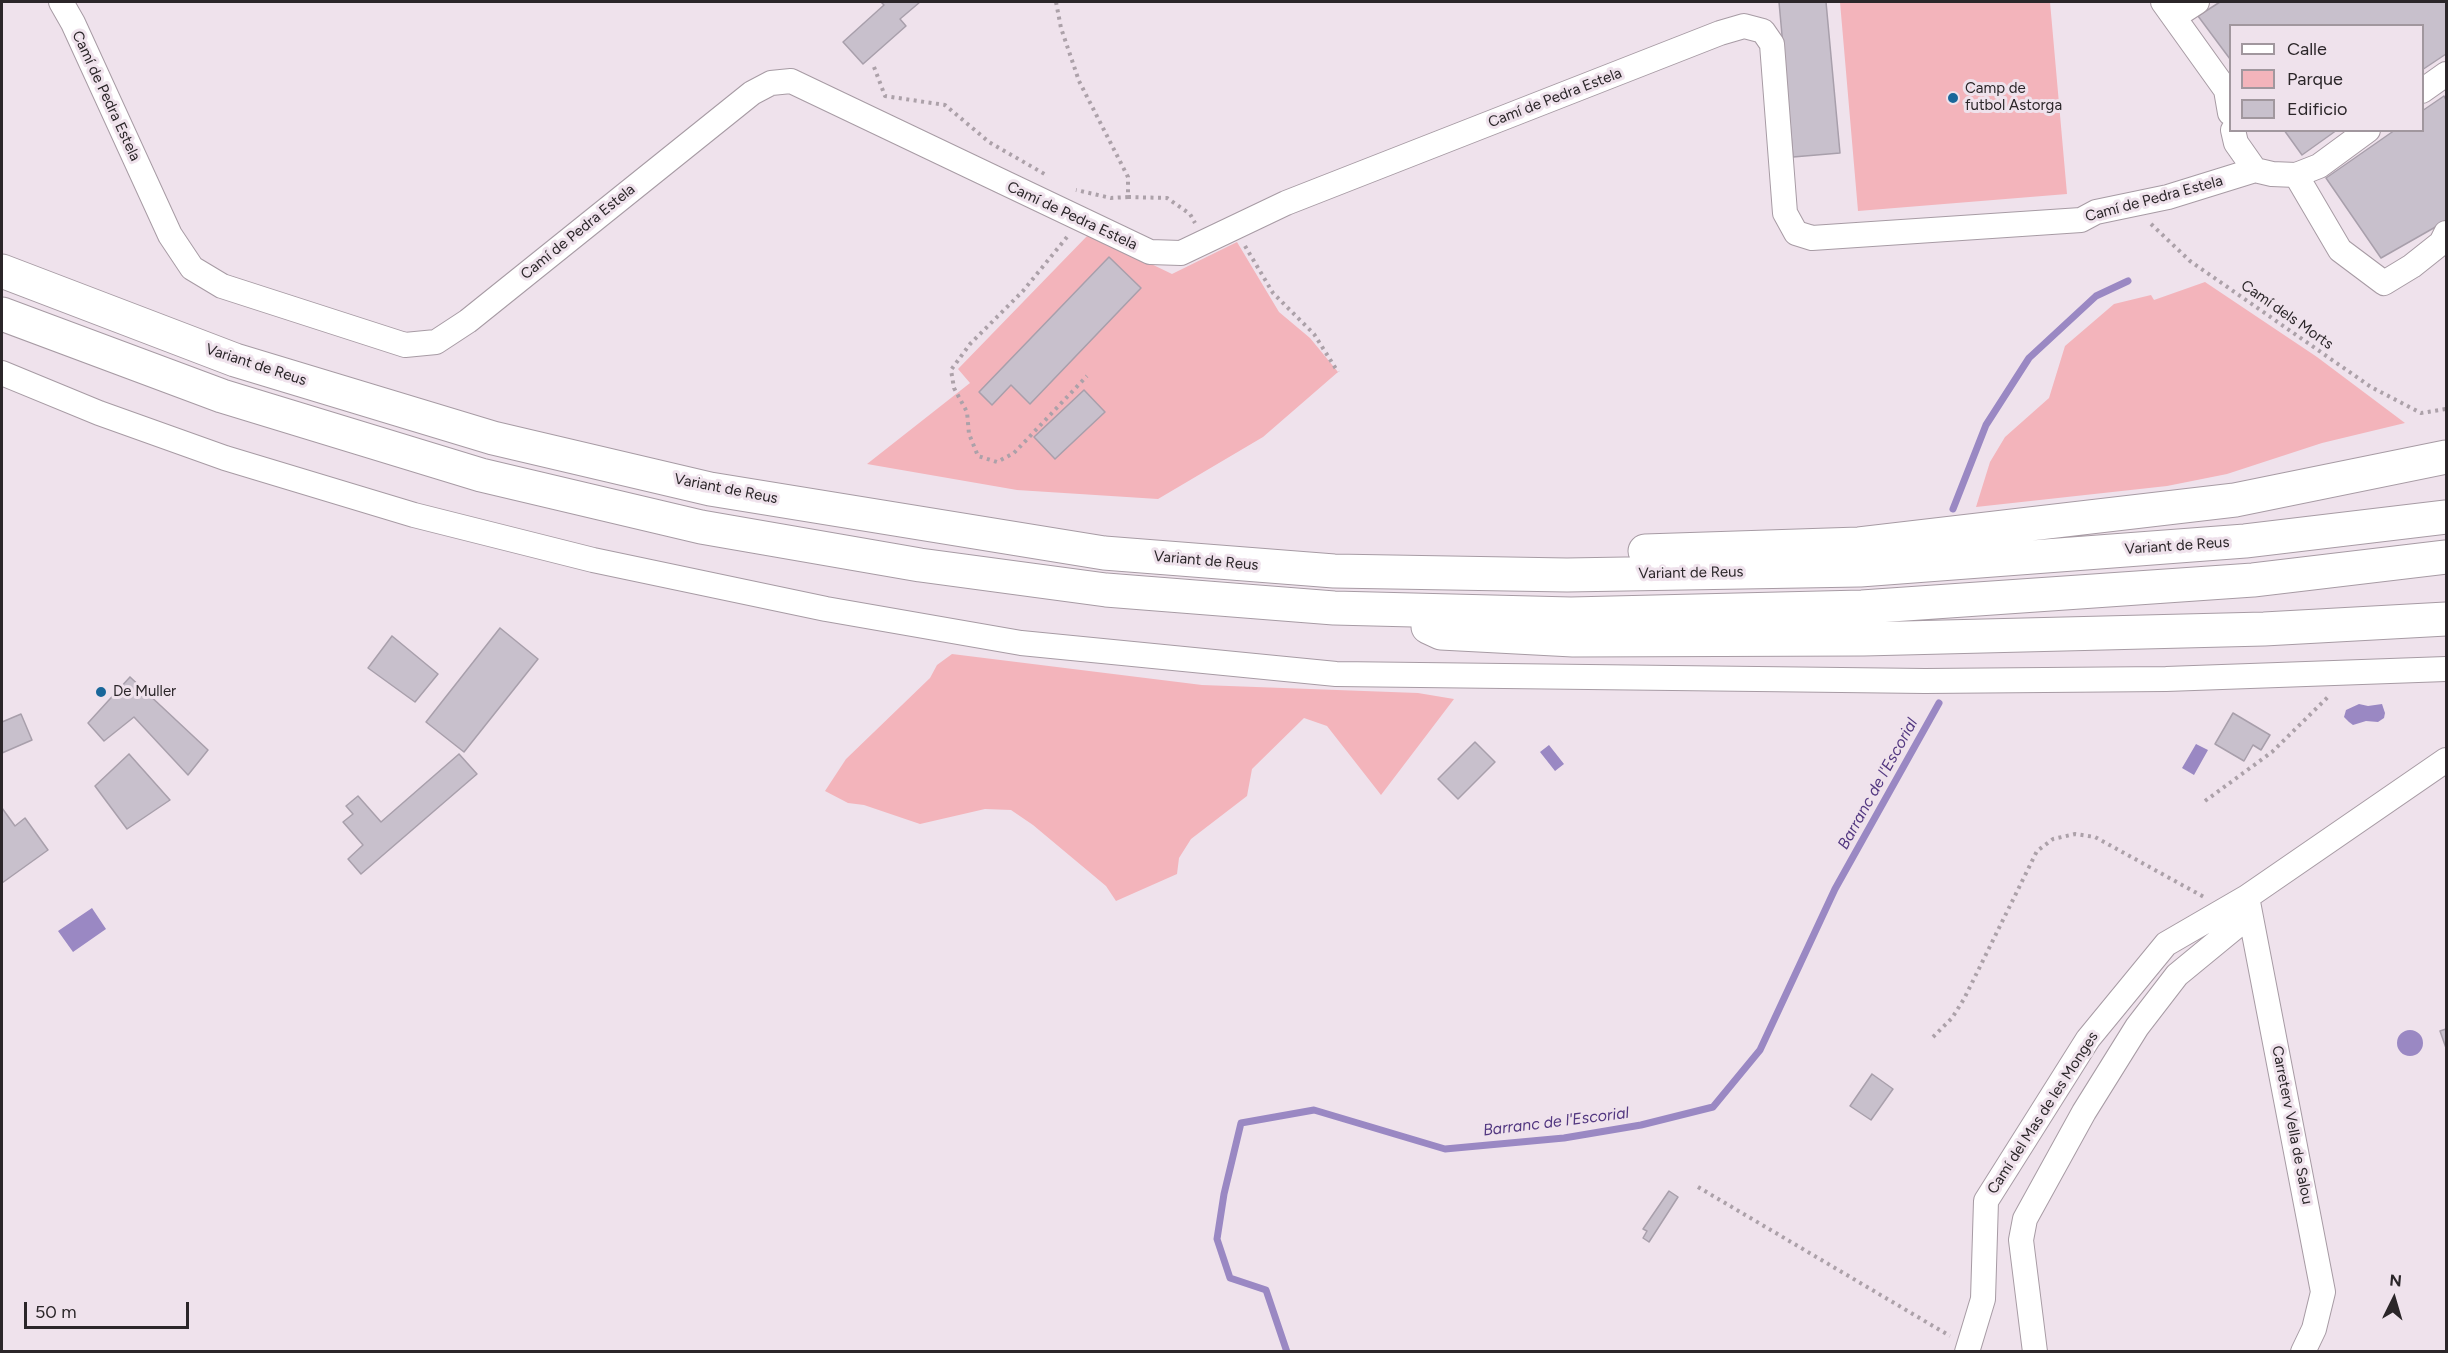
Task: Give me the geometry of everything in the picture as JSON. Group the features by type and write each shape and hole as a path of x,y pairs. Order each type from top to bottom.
{"highway":[{"name":"Variant de Reus","path":"2,271 235,360 493,438 710,489 1104,553 1334,571 1567,575 1860,570 2244,542 2446,517"},
{"path":"2,314 222,396 481,475 701,527 920,565 1106,590 1334,608 1571,614 1862,607 2253,580 2446,557"},
{"path":"1104,553 1565,554 1859,544 2235,500 2446,457"},
{"path":"1395,610 1441,633 1573,640 1864,639 2264,629 2446,619"}],"street":[{"name":"Camí de Pedra Estela","path":"61,2 73,23 170,235 192,268 222,286 405,345 436,342 468,321 752,93 771,83 791,81 1150,252 1181,253 1286,203 1744,26 1763,31 1772,44 1785,213 1796,233 1812,238 2081,220 2096,212 2168,197 2263,172 2296,174"},
{"path":"2196,2 2169,9 2226,90 2229,107"},
{"path":"2424,90 2446,74"},
{"path":"2234,132 2236,143 2263,172"},
{"path":"2365,132 2319,166 2296,174 2340,250 2384,283 2412,266 2441,243 2446,233"},
{"path":"2,373 99,413 225,458 414,515 593,560 826,609 1021,642 1336,674 1925,681 2166,679 2446,669"},
{"name":"Camí del Mas de les Monges","path":"1968,1349 1983,1299 1986,1201 2088,1039 2109,1013 2166,944 2226,909 2249,906 2446,760"},
{"path":"2035,1352 2021,1239 2025,1219 2084,1112 2137,1027 2177,975 2249,906"},
{"name":"Carreterv Vella de Salou","path":"2249,906 2324,1292 2314,1329 2303,1352"}],"path":[{"path":"1056,2 1061,28 1079,81 1128,177 1128,197"},
{"path":"874,67 885,96 945,105 989,142 1049,177"},
{"path":"1069,188 1111,198 1167,198 1190,214 1206,241"},
{"name":"Camí dels Morts","path":"2131,204 2190,261 2371,387 2421,413 2446,409"},
{"path":"1081,220 1023,291 970,344 951,370 954,387 966,412 969,434 978,456 997,462 1014,453 1087,376"},
{"path":"1234,228 1273,293 1314,334 1338,372"},
{"path":"2205,801 2272,752 2327,698 2347,673"},
{"path":"1933,1036 1952,1018 1964,999 2037,852 2054,839 2076,834 2095,837 2226,909"},
{"path":"1698,1187 1968,1349"}],"green space":[{"name":"Camp de futbol Astorga","path":"1840,2 2050,2 2067,194 1858,211"},
{"path":"1089,234 1172,274 1237,242 1279,312 1310,338 1338,372 1263,437 1158,499 1017,490 867,464 970,383 958,369"},
{"path":"2205,282 2317,357 2405,423 2322,443 2227,474 2167,486 1976,507 1990,462 2005,437 2049,398 2065,346 2114,304 2151,295 2154,300"},
{"path":"952,654 1202,685 1418,693 1454,699 1381,795 1327,726 1304,718 1252,769 1247,796 1191,839 1179,858 1177,874 1116,901 1106,886 1033,825 1011,810 985,809 920,824 864,805 848,803 825,791 846,759 930,678 937,665"}],"shaded area":[{"path":"2359,704 2368,706 2382,704 2384,718 2378,722 2366,721 2353,725 2344,717 2346,710"},
{"path":"2196,744 2208,750 2194,775 2182,768"},
{"path":"1549,745 1564,764 1555,771 1540,752"},
{"path":"92,908 106,929 73,952 58,931"},
{"path":"2410,1030 2419,1034 2423,1043 2419,1052 2410,1056 2401,1052 2397,1043 2401,1034"}],"building":[{"path":"881,2 920,2 900,19 906,26 863,64 843,42 884,5"},
{"path":"1779,2 1826,2 1840,153 1793,157"},
{"path":"2220,2 2446,2 2446,54 2424,69 2424,24 2229,24 2229,58 2198,16"},
{"path":"2444,96 2446,100 2446,221 2381,258 2326,178 2392,132 2424,132 2424,110"},
{"path":"2285,132 2334,132 2302,155"},
{"path":"1109,257 1141,288 1030,404 1011,385 992,405 979,392"},
{"path":"1084,390 1105,412 1055,459 1034,437"},
{"path":"500,628 538,659 464,752 426,722"},
{"path":"392,636 438,674 415,702 368,668"},
{"path":"130,677 208,750 188,775 134,717 104,741 88,723"},
{"path":"2233,713 2270,735 2261,750 2253,745 2244,761 2215,744"},
{"path":"21,714 32,740 2,753 2,722"},
{"path":"1475,742 1495,762 1458,799 1438,779"},
{"path":"129,754 170,800 127,829 95,786"},
{"path":"459,754 477,774 361,874 348,859 363,845 343,822 353,814 346,806 358,796 381,822"},
{"path":"2,808 15,826 25,818 48,850 2,883"},
{"path":"2446,1029 2446,1048 2440,1031"},
{"path":"1872,1074 1893,1089 1871,1120 1850,1106"},
{"path":"1669,1191 1678,1197 1649,1242 1643,1238 1647,1231 1643,1229"}],"waterway":[{"name":"Barranc de l'Escorial","path":"1953,509 1986,425 2029,358 2096,296 2128,281"},
{"name":"Barranc de l'Escorial","path":"1287,1352 1266,1290 1230,1278 1217,1239 1224,1194 1241,1123 1314,1110 1445,1149 1564,1138 1641,1125 1713,1107 1760,1050 1835,889 1939,703"}],"place":[{"name":"Camp de futbol Astorga","path":"1953,98"},
{"name":"De Muller","path":"101,692"}]}
